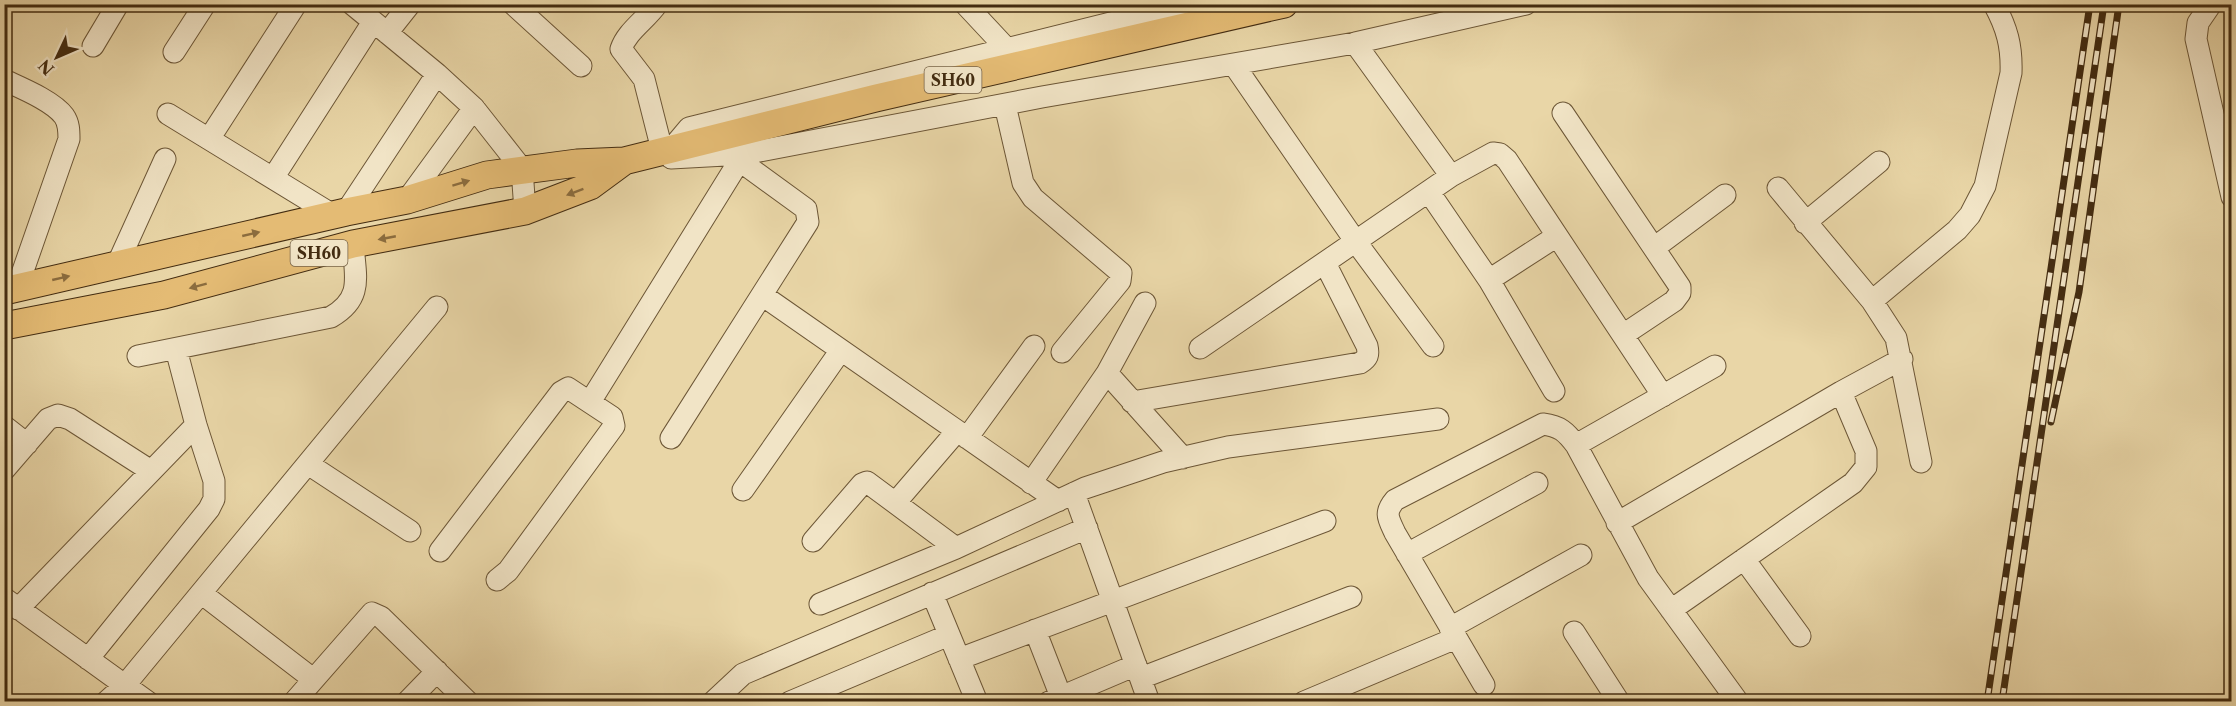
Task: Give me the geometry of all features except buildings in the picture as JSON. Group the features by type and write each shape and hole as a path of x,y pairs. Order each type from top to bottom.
{"main road":[{"name":"SH60","path":"10,290 340,213 407,200 487,175 522,169 624,160 1284,4"},
{"name":"SH60","path":"4,326 164,294 353,244 525,211 590,186 624,160"}],"street":[{"path":"93,46 118,4"},
{"path":"174,52 205,4"},
{"path":"209,139 296,4"},
{"path":"352,4 474,108 522,169 525,211"},
{"path":"273,178 380,27 410,4"},
{"path":"513,4 580,66"},
{"path":"657,4 647,18 625,38 621,49 644,79 668,149 689,128 1006,49 1123,12 1187,4"},
{"path":"965,4 1006,49"},
{"path":"624,160 742,157 1005,105 1355,43 1526,4"},
{"path":"1872,302 1957,230 1970,215 1985,186 2012,64 2006,26 1994,4"},
{"path":"2211,4 2198,23 2196,39 2231,192"},
{"path":"1355,43 1452,176"},
{"path":"1234,65 1356,242 1433,346"},
{"path":"168,114 273,178 340,213 436,74"},
{"path":"4,80 53,106 63,115 69,127 69,139 10,290"},
{"path":"1005,105 1023,183 1034,198 1120,273 1119,281 1062,352"},
{"path":"407,200 474,108"},
{"path":"1563,113 1680,287 1680,293 1674,301 1623,335"},
{"path":"590,402 761,126"},
{"path":"1200,348 1452,176 1484,156 1500,153 1507,160 1663,396"},
{"path":"671,438 808,222 806,209 742,157"},
{"path":"117,265 165,159"},
{"path":"1805,223 1879,162"},
{"path":"1778,188 1872,302 1896,338 1902,359 1920,462"},
{"path":"1429,192 1489,280 1554,391"},
{"path":"1654,248 1725,195"},
{"path":"1489,280 1557,236"},
{"path":"138,356 331,317 350,301 356,288 353,244"},
{"path":"1132,402 1360,363 1366,359 1367,346 1325,263"},
{"path":"762,295 1031,483 1066,497 1087,528 1149,702"},
{"path":"1031,483 1107,373 1145,303"},
{"path":"106,702 125,685 437,307"},
{"path":"896,502 962,435 1034,346"},
{"path":"88,658 209,509 213,499 214,481 196,425 176,349"},
{"path":"743,489 841,350"},
{"path":"1617,523 1841,392 1902,359"},
{"path":"1576,446 1715,366"},
{"path":"1107,373 1183,458"},
{"path":"440,551 564,389 568,388 612,417 614,426 508,571 497,580"},
{"path":"1671,610 1853,483 1866,467 1866,451 1841,392"},
{"path":"4,470 48,419 58,415 70,419 151,471"},
{"path":"820,604 957,548 1066,497 1183,458 1228,447 1438,419"},
{"path":"1484,685 1388,519 1388,508 1395,500 1543,424 1555,425 1563,430 1576,446 1648,578 1738,702"},
{"path":"148,702 8,602 151,471 196,425"},
{"path":"4,426 27,444"},
{"path":"308,464 410,531"},
{"path":"813,541 862,484 867,482 957,548"},
{"path":"1407,554 1537,483"},
{"path":"959,659 1325,521"},
{"path":"713,702 743,674 1087,528"},
{"path":"1304,702 1331,696 1453,633 1581,555"},
{"path":"1744,559 1800,636"},
{"path":"201,593 313,679"},
{"path":"932,593 977,702"},
{"path":"1035,630 1058,700 1351,597"},
{"path":"294,701 372,613 381,617 468,702"},
{"path":"1574,632 1619,702"},
{"path":"790,702 949,635"},
{"path":"407,702 437,671"}],"railway":[{"path":"1987,702 2090,4"},
{"path":"2002,702 2104,4"},
{"path":"2051,422 2079,292 2119,4"}]}
